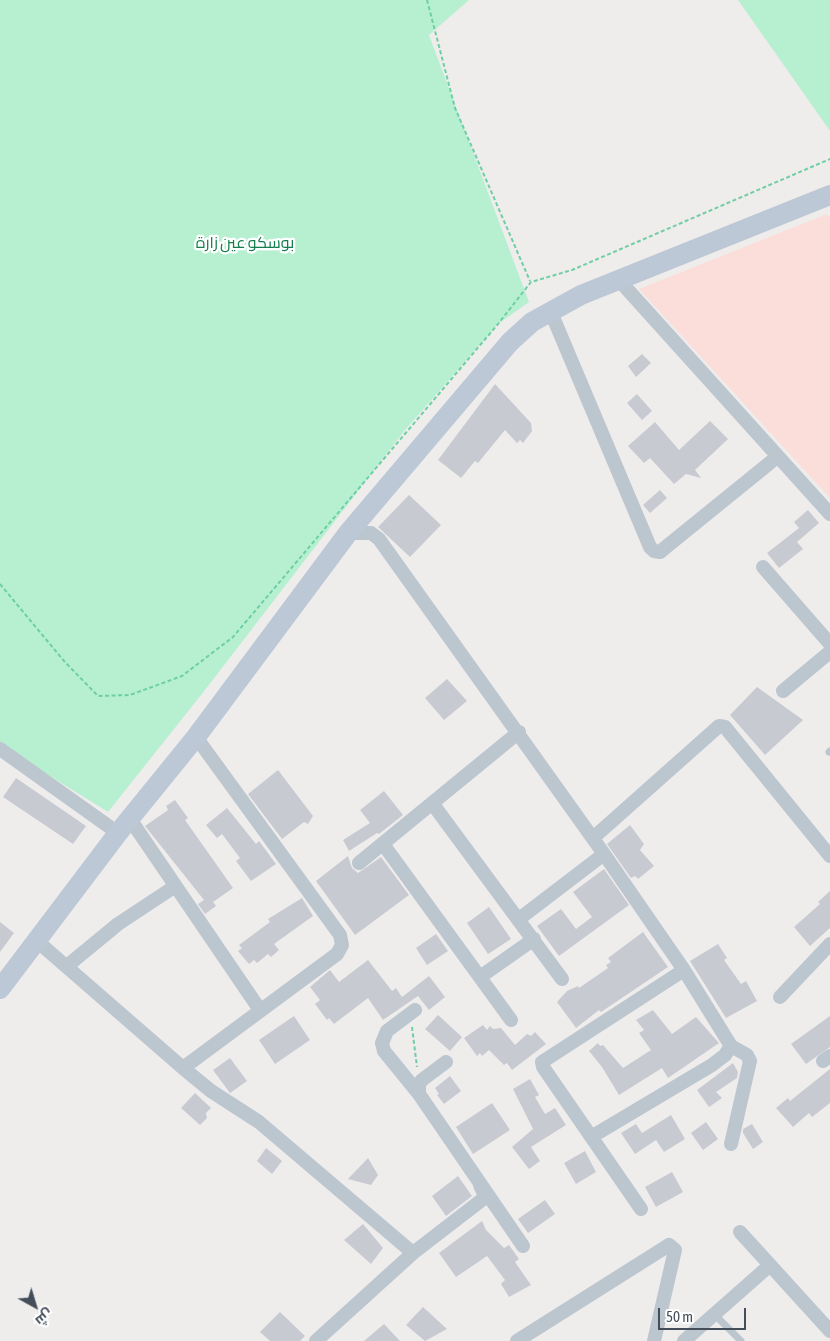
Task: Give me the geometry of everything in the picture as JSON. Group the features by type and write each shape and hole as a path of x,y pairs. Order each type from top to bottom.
{"main road":[{"path":"0,989 124,826 196,737 348,533 510,342 532,322 550,310 618,279 830,195"}],"street":[{"path":"618,279 830,514"},
{"path":"550,310 650,547 654,551 660,552 666,548 778,457"},
{"path":"348,533 371,533 379,539 519,732 593,838 684,970 731,1046 747,1055 750,1061 731,1144"},
{"path":"763,567 830,644"},
{"path":"783,691 830,652"},
{"path":"593,838 719,726 725,727 830,856"},
{"path":"359,863 519,732"},
{"path":"183,1068 337,954 342,945 340,935 196,737"},
{"path":"0,749 124,826 174,887 260,1010"},
{"path":"432,803 562,978"},
{"path":"383,844 511,1020"},
{"path":"519,919 604,854"},
{"path":"67,966 118,924 174,887"},
{"path":"480,977 534,940"},
{"path":"37,941 183,1068 212,1091 259,1122 413,1253"},
{"path":"780,997 830,944"},
{"path":"641,1209 543,1067 542,1062 684,970"},
{"path":"413,1011 387,1032 382,1043 384,1051 419,1089 480,1184 524,1246"},
{"path":"591,1137 712,1065 725,1055 731,1046"},
{"path":"419,1089 446,1062"},
{"path":"316,1341 413,1253 483,1199 485,1196 480,1184"},
{"path":"740,1232 830,1331"},
{"path":"517,1341 669,1245 675,1250 654,1341"},
{"path":"684,1341 769,1266"}],"lane":[{"path":"714,1314 741,1341"}],"path":[{"path":"427,0 455,108 530,282"},
{"path":"0,584 64,661 98,696 130,695 182,676 233,637 498,324 530,282 572,270 830,159"},
{"path":"413,1011 419,1089"}],"shaded area":[{"path":"827,214 830,218 830,498 639,289"}],"green space":[{"name":"بوسكو عين زارة","path":"0,0 469,0 429,35 529,302 498,324 405,430 205,690 108,812 0,745"},
{"path":"738,0 830,0 830,131"}],"building":[{"path":"642,354 651,363 636,377 628,366"},
{"path":"495,384 531,423 532,431 523,443 520,440 517,443 505,430 478,463 475,461 461,478 438,460"},
{"path":"637,394 652,411 642,420 627,403"},
{"path":"710,421 728,439 695,470 701,478 686,474 674,484 650,458 644,463 628,446 655,422 679,450"},
{"path":"660,490 667,498 650,513 643,505"},
{"path":"409,495 441,525 410,557 378,527"},
{"path":"808,510 819,523 797,542 803,549 779,568 767,553 799,528 794,522"},
{"path":"447,679 467,701 444,720 425,698"},
{"path":"757,687 803,720 765,755 730,715"},
{"path":"278,770 313,816 308,824 304,822 282,839 248,794"},
{"path":"16,778 86,826 73,844 3,797"},
{"path":"384,791 403,815 379,834 377,833 349,851 343,840 370,823 360,810"},
{"path":"175,800 188,818 185,820 233,888 213,902 216,906 205,914 198,904 204,900 145,826 168,810 166,806"},
{"path":"227,808 256,844 259,841 276,864 251,881 236,861 240,858 222,834 217,838 206,825"},
{"path":"630,825 644,844 640,850 654,866 638,879 635,876 631,878 607,844"},
{"path":"348,856 352,868 358,873 381,857 409,895 355,935 316,881"},
{"path":"604,869 629,905 559,956 537,926 561,909 576,929 592,917 573,892"},
{"path":"830,891 830,928 810,946 794,927 820,904 818,902"},
{"path":"302,898 313,916 274,944 279,950 271,957 268,954 257,963 254,960 249,964 238,951 242,948 239,945 270,922 268,919"},
{"path":"489,907 511,939 488,954 467,923"},
{"path":"0,922 14,933 0,952"},
{"path":"643,932 668,967 601,1012 599,1010 576,1028 557,1002 567,991 578,986 579,988 608,968 606,965 611,962 608,958"},
{"path":"436,934 448,951 427,965 416,948"},
{"path":"718,944 727,958 724,960 741,984 746,981 757,1001 726,1018 690,961"},
{"path":"368,960 392,991 396,988 402,997 429,976 445,997 429,1010 418,996 383,1020 368,998 334,1024 329,1018 327,1020 315,1004 320,1000 310,987 330,970 339,982"},
{"path":"653,1010 672,1034 696,1017 719,1043 668,1078 662,1068 619,1095 602,1067 589,1051 598,1043 600,1046 603,1045 623,1068 651,1050 639,1033 644,1030 636,1020"},
{"path":"438,1015 462,1037 450,1051 425,1029"},
{"path":"294,1016 310,1040 275,1064 259,1040"},
{"path":"830,1016 830,1047 806,1064 791,1044"},
{"path":"483,1025 487,1030 490,1026 493,1029 501,1028 515,1045 527,1034 531,1036 535,1032 546,1044 512,1070 507,1063 504,1065 489,1050 482,1056 480,1053 477,1056 464,1038"},
{"path":"230,1058 247,1081 230,1093 213,1070"},
{"path":"733,1063 738,1072 737,1078 716,1092 722,1098 709,1107 697,1090"},
{"path":"830,1069 830,1103 812,1117 809,1113 793,1127 776,1108 788,1098 790,1101"},
{"path":"450,1076 461,1091 444,1104 437,1095 439,1094 435,1088"},
{"path":"530,1079 539,1095 535,1097 545,1114 555,1108 566,1125 531,1147 540,1161 529,1169 512,1147 533,1129 513,1089"},
{"path":"195,1093 211,1108 206,1113 207,1118 200,1125 181,1108"},
{"path":"492,1103 510,1130 473,1154 456,1127"},
{"path":"671,1115 685,1139 664,1152 656,1140 635,1154 621,1133 636,1124 642,1133"},
{"path":"706,1122 718,1139 703,1150 691,1133"},
{"path":"752,1124 763,1142 753,1149 743,1133 743,1129"},
{"path":"266,1148 282,1161 272,1174 257,1161"},
{"path":"585,1151 596,1172 576,1184 564,1163"},
{"path":"368,1158 378,1175 371,1185 348,1179"},
{"path":"672,1172 683,1192 656,1207 645,1187"},
{"path":"458,1176 472,1196 446,1216 432,1196"},
{"path":"545,1200 555,1214 528,1233 518,1219"},
{"path":"482,1221 486,1230 504,1248 509,1245 519,1259 515,1262 531,1285 509,1297 501,1284 505,1280 487,1256 456,1277 439,1253"},
{"path":"363,1224 383,1248 371,1264 344,1240"},
{"path":"423,1307 447,1329 425,1341 406,1325"},
{"path":"280,1312 305,1336 300,1341 270,1341 260,1332"},
{"path":"384,1324 400,1341 364,1341"}]}
